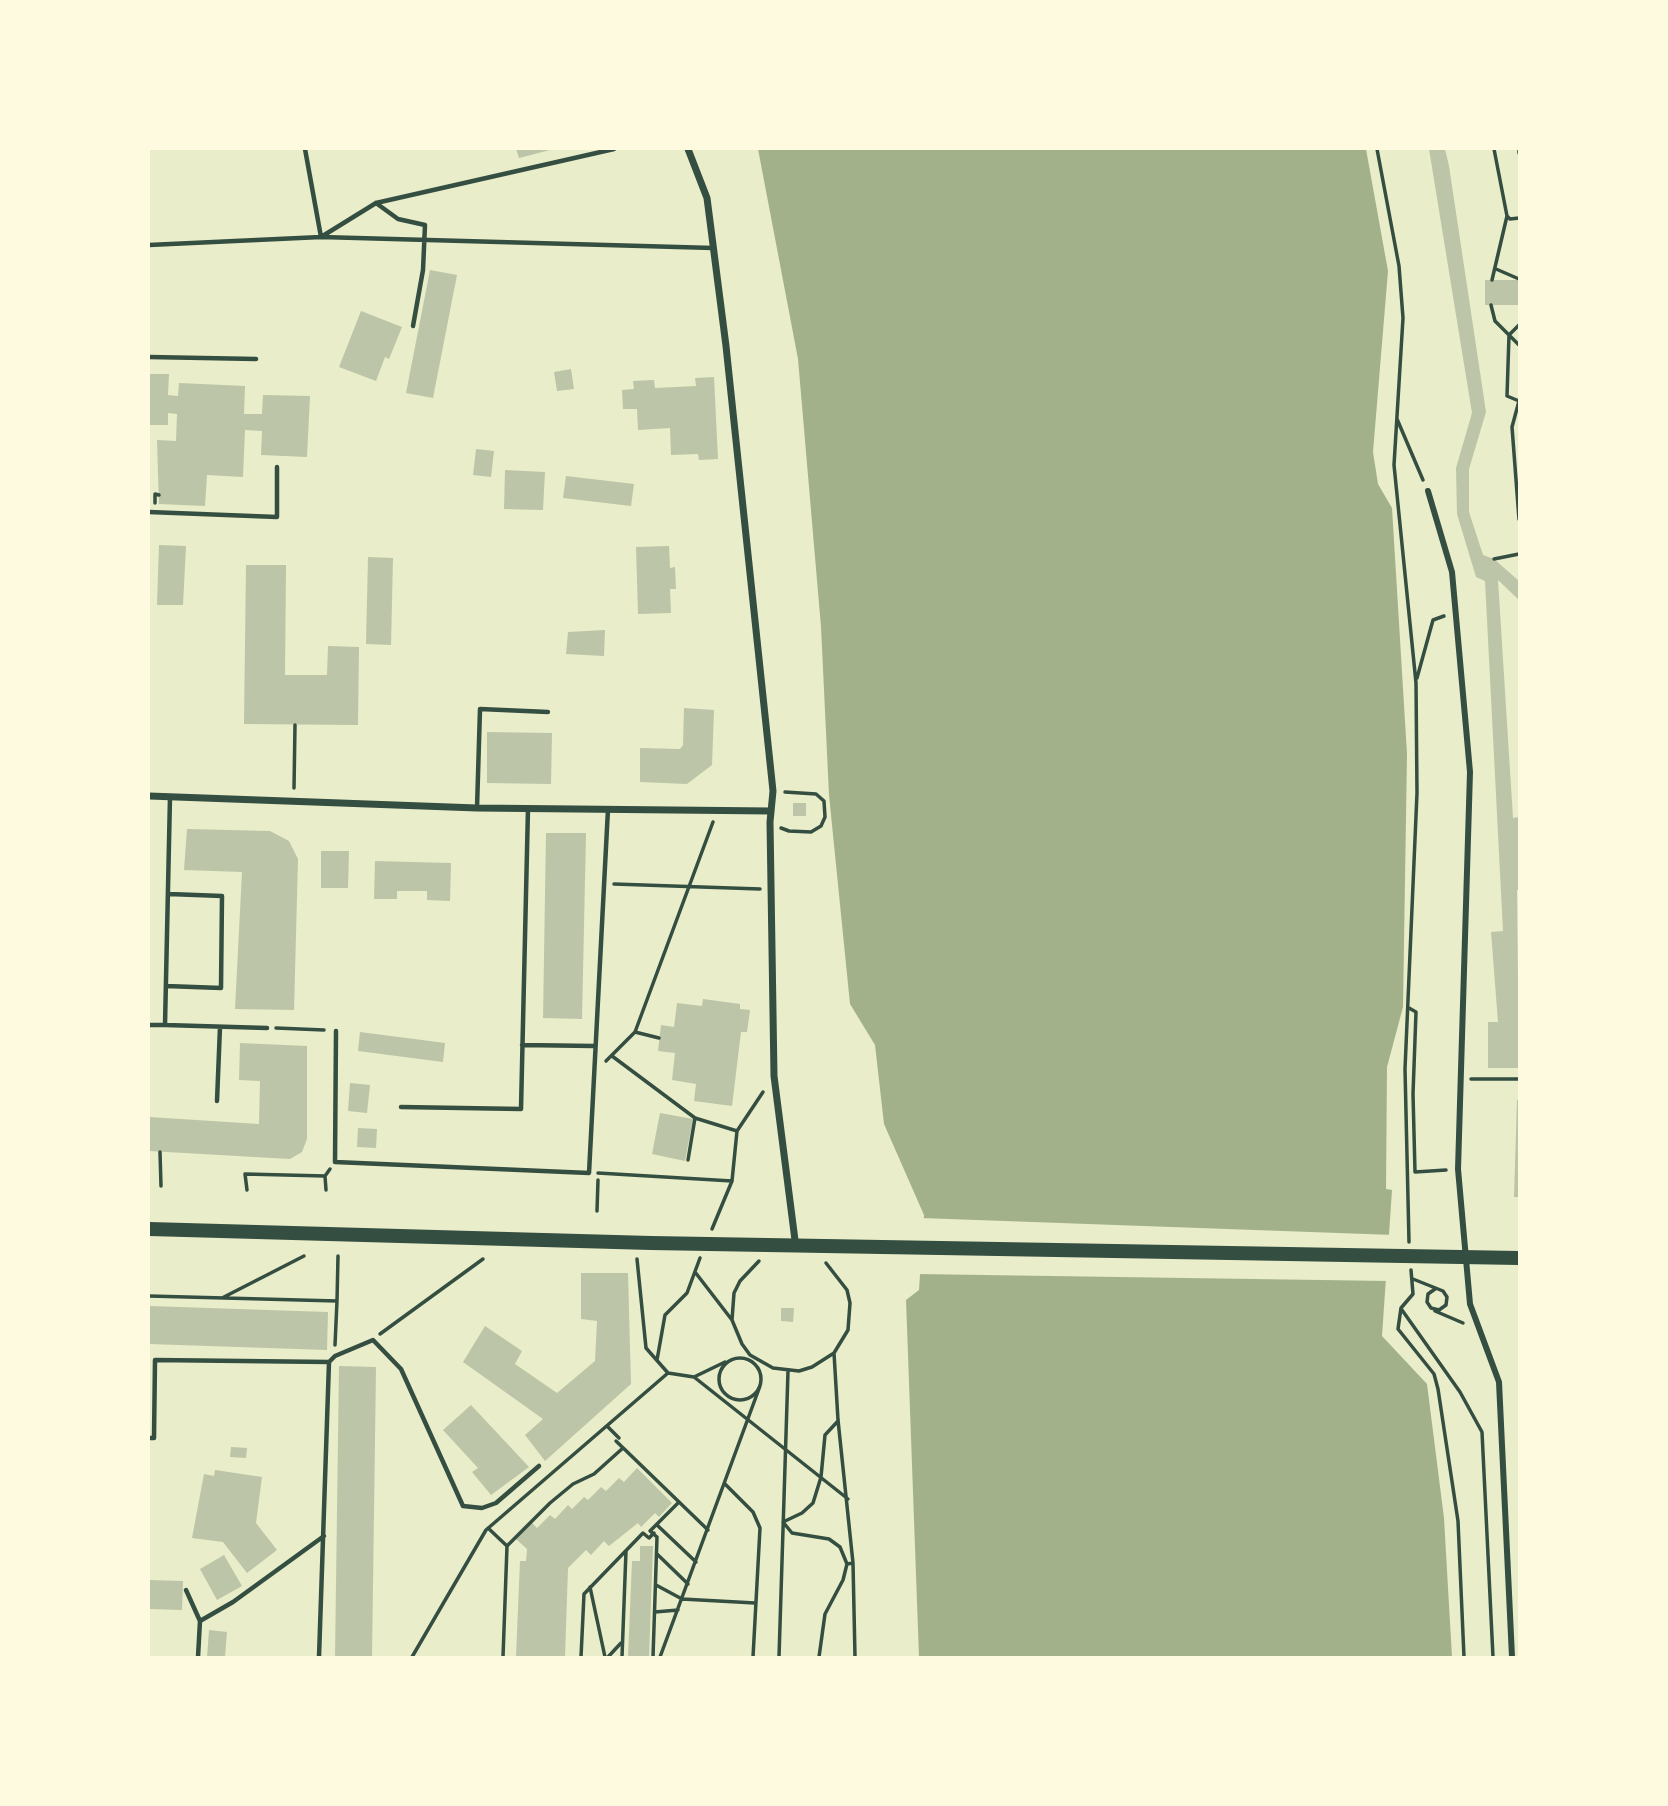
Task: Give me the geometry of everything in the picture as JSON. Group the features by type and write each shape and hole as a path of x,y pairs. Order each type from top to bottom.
{"main road":[{"path":"149,1229 651,1243 1516,1257"}],"street":[{"path":"688,149 707,198 773,791 771,890 774,1076 796,1252"},
{"path":"1428,491 1452,572 1470,772 1458,1169 1470,1304 1499,1382 1512,1657"},
{"path":"149,796 477,808 771,811"}],"lane":[{"path":"305,149 321,237"},
{"path":"321,237 376,203 614,149"},
{"path":"376,203 398,219 425,225 423,270 413,326"},
{"path":"149,245 321,237 424,242 713,248"},
{"path":"149,357 256,359"},
{"path":"149,512 276,517 277,467"},
{"path":"477,808 480,709 548,712"},
{"path":"165,1025 170,797"},
{"path":"401,1107 521,1109 528,807"},
{"path":"336,1031 335,1162 589,1173 608,808"},
{"path":"166,986 221,988 222,896 169,894"},
{"path":"149,1025 267,1028"},
{"path":"217,1101 220,1027"},
{"path":"522,1045 594,1046"},
{"path":"319,1657 329,1362 335,1356 373,1340 401,1369 463,1506 482,1508 496,1503 539,1466"},
{"path":"149,1438 154,1438 155,1360 329,1362"},
{"path":"200,1621 233,1602 324,1535"},
{"path":"187,1590 200,1621 198,1657"}],"path":[{"path":"1377,149 1399,266 1403,318 1394,465 1416,683 1417,793 1405,1069 1410,1255"},
{"path":"1492,280 1507,216 1494,149"},
{"path":"1507,216 1510,219 1519,218"},
{"path":"1496,269 1519,279"},
{"path":"1491,304 1495,321 1519,345"},
{"path":"1519,325 1509,335 1507,396 1519,401 1512,427 1519,519"},
{"path":"1396,417 1428,491"},
{"path":"1494,559 1519,554"},
{"path":"1416,683 1433,620"},
{"path":"293,801 295,725"},
{"path":"788,792 816,794 824,801 826,811 817,830 789,831"},
{"path":"593,1071 635,1032 718,810"},
{"path":"605,884 771,890"},
{"path":"1409,1008 1416,1012 1413,1094 1415,1172 1458,1169"},
{"path":"267,1028 336,1031"},
{"path":"635,1032 659,1038"},
{"path":"612,1056 695,1118 737,1131"},
{"path":"709,1238 732,1181 737,1131 774,1076"},
{"path":"1460,1079 1518,1079"},
{"path":"688,1160 695,1118"},
{"path":"160,1152 161,1186"},
{"path":"589,1173 732,1181"},
{"path":"247,1190 245,1174 325,1176 326,1190"},
{"path":"597,1211 600,1181"},
{"path":"657,1360 665,1315 687,1293 704,1249"},
{"path":"694,1377 741,1357 788,1371 812,1367 834,1353 848,1330 851,1317 847,1290 832,1269 822,1260 796,1252 770,1256 748,1270 734,1293 732,1320"},
{"path":"220,1298 304,1256"},
{"path":"335,1356 338,1256"},
{"path":"373,1340 483,1259"},
{"path":"637,1259 646,1348 668,1373 694,1377 848,1499"},
{"path":"1411,1268 1413,1294 1401,1308 1398,1329 1434,1374 1438,1389 1458,1521 1464,1657"},
{"path":"660,1657 760,1386 760,1370 741,1344 732,1320 695,1272"},
{"path":"1410,1278 1443,1291 1447,1297 1446,1305 1439,1310 1431,1308"},
{"path":"1435,1289 1428,1294 1427,1302 1431,1308 1446,1317"},
{"path":"149,1296 337,1301"},
{"path":"1401,1308 1460,1392 1482,1432 1493,1657"},
{"path":"834,1353 853,1563 855,1657"},
{"path":"730,1360 719,1375 720,1387 728,1397 747,1399 760,1386"},
{"path":"779,1657 788,1371"},
{"path":"412,1657 488,1528 668,1373"},
{"path":"783,1522 802,1513 813,1503 821,1477 825,1435 838,1420"},
{"path":"607,1426 623,1448 708,1530"},
{"path":"1482,1432 1502,1432"},
{"path":"503,1657 507,1546 573,1483 594,1474 623,1448"},
{"path":"725,1484 753,1512 760,1528 753,1657"},
{"path":"653,1657 657,1537 650,1531 679,1502"},
{"path":"783,1522 792,1533 829,1539 840,1547 847,1564 843,1580 825,1614 819,1657"},
{"path":"657,1524 696,1562"},
{"path":"488,1528 507,1546"},
{"path":"581,1657 583,1594 643,1533 649,1538 654,1533"},
{"path":"622,1657 626,1550"},
{"path":"657,1554 688,1584"},
{"path":"847,1564 853,1563"},
{"path":"656,1586 682,1599 756,1603"},
{"path":"590,1587 606,1657"},
{"path":"654,1612 678,1611"},
{"path":"606,1657 622,1642"}],"shaded area":[{"path":"758,149 1366,149 1388,271 1373,452 1378,484 1392,508 1407,754 1403,1007 1387,1067 1386,1189 1392,1190 1382,1336 1427,1384 1444,1518 1452,1657 919,1657 906,1300 919,1290 924,1215 884,1124 875,1045 850,1004 829,795 821,627 798,359"}],"pier":[{"path":"921,1218 1394,1235 1388,1281 917,1274"}],"building":[{"path":"516,149 550,149 550,150 519,158"},
{"path":"1429,149 1445,149 1449,166 1486,412 1469,469 1469,512 1483,555 1494,559 1519,581 1519,600 1498,580 1513,818 1519,817 1519,1068 1488,1068 1488,1022 1498,1022 1491,932 1503,931 1485,581 1476,577 1457,514 1456,468 1472,413"},
{"path":"430,270 457,275 433,398 406,393"},
{"path":"1485,280 1519,280 1519,305 1485,305"},
{"path":"361,311 402,327 389,359 385,357 376,381 339,367"},
{"path":"571,369 574,389 557,391 554,372"},
{"path":"149,374 169,374 168,395 178,396 179,383 245,386 244,414 262,414 263,395 310,396 307,457 261,455 262,431 245,430 243,477 207,475 205,506 159,504 157,440 176,441 177,414 168,413 168,425 149,425"},
{"path":"714,377 718,459 699,460 698,454 671,455 670,428 638,430 637,409 623,409 622,390 634,389 633,381 654,380 655,388 696,386 695,378"},
{"path":"476,449 494,451 491,477 473,475"},
{"path":"505,470 545,472 543,510 504,509"},
{"path":"566,476 634,484 631,506 563,498"},
{"path":"159,545 186,546 183,605 157,605"},
{"path":"669,546 670,568 675,567 676,589 670,589 671,613 638,614 636,547"},
{"path":"368,557 393,558 391,645 366,644"},
{"path":"246,565 286,565 285,675 327,675 328,646 359,647 358,725 244,724"},
{"path":"605,630 604,656 566,654 568,632"},
{"path":"684,708 714,710 712,765 687,784 640,782 640,748 680,749 683,745"},
{"path":"487,732 552,733 551,784 487,783"},
{"path":"793,803 806,803 806,816 793,816"},
{"path":"187,829 270,831 289,841 298,859 294,1010 235,1009 242,872 184,870"},
{"path":"546,833 586,833 582,1019 543,1018"},
{"path":"321,851 349,851 348,888 321,888"},
{"path":"375,861 451,863 450,901 427,900 427,891 397,891 397,899 374,899"},
{"path":"703,999 740,1004 740,1009 750,1010 747,1032 741,1032 732,1106 694,1101 696,1084 672,1080 675,1053 658,1051 661,1025 674,1027 677,1003 702,1006"},
{"path":"360,1032 445,1043 443,1062 358,1051"},
{"path":"240,1043 307,1046 307,1139 302,1152 290,1159 149,1151 149,1117 259,1124 260,1081 239,1080"},
{"path":"350,1083 370,1085 367,1113 348,1111"},
{"path":"1517,1100 1519,1197 1514,1197"},
{"path":"660,1113 693,1119 685,1161 652,1154"},
{"path":"358,1128 377,1129 376,1148 357,1147"},
{"path":"581,1273 628,1273 631,1384 545,1461 525,1435 543,1419 463,1362 485,1326 522,1351 515,1364 557,1393 595,1361 597,1321 581,1319"},
{"path":"149,1306 328,1312 327,1350 149,1344"},
{"path":"781,1308 794,1308 793,1322 781,1321"},
{"path":"339,1366 376,1367 372,1657 335,1657"},
{"path":"471,1405 529,1467 491,1495 472,1472 478,1468 443,1430"},
{"path":"231,1447 247,1448 246,1458 230,1457"},
{"path":"637,1468 672,1503 659,1517 655,1513 641,1527 638,1523 609,1546 604,1541 591,1555 586,1550 568,1568 565,1657 516,1657 520,1561 526,1561 527,1549 516,1539 532,1523 537,1528 550,1515 555,1519 568,1505 572,1509 584,1497 588,1500 601,1487 606,1491 619,1478 624,1482"},
{"path":"215,1470 262,1477 256,1523 277,1550 247,1573 223,1542 192,1538 204,1474 214,1476"},
{"path":"640,1546 653,1546 649,1657 628,1657 632,1561 640,1561"},
{"path":"224,1555 242,1586 217,1600 200,1569"},
{"path":"149,1580 183,1581 182,1610 149,1609"},
{"path":"209,1630 227,1632 225,1657 207,1657"}]}
